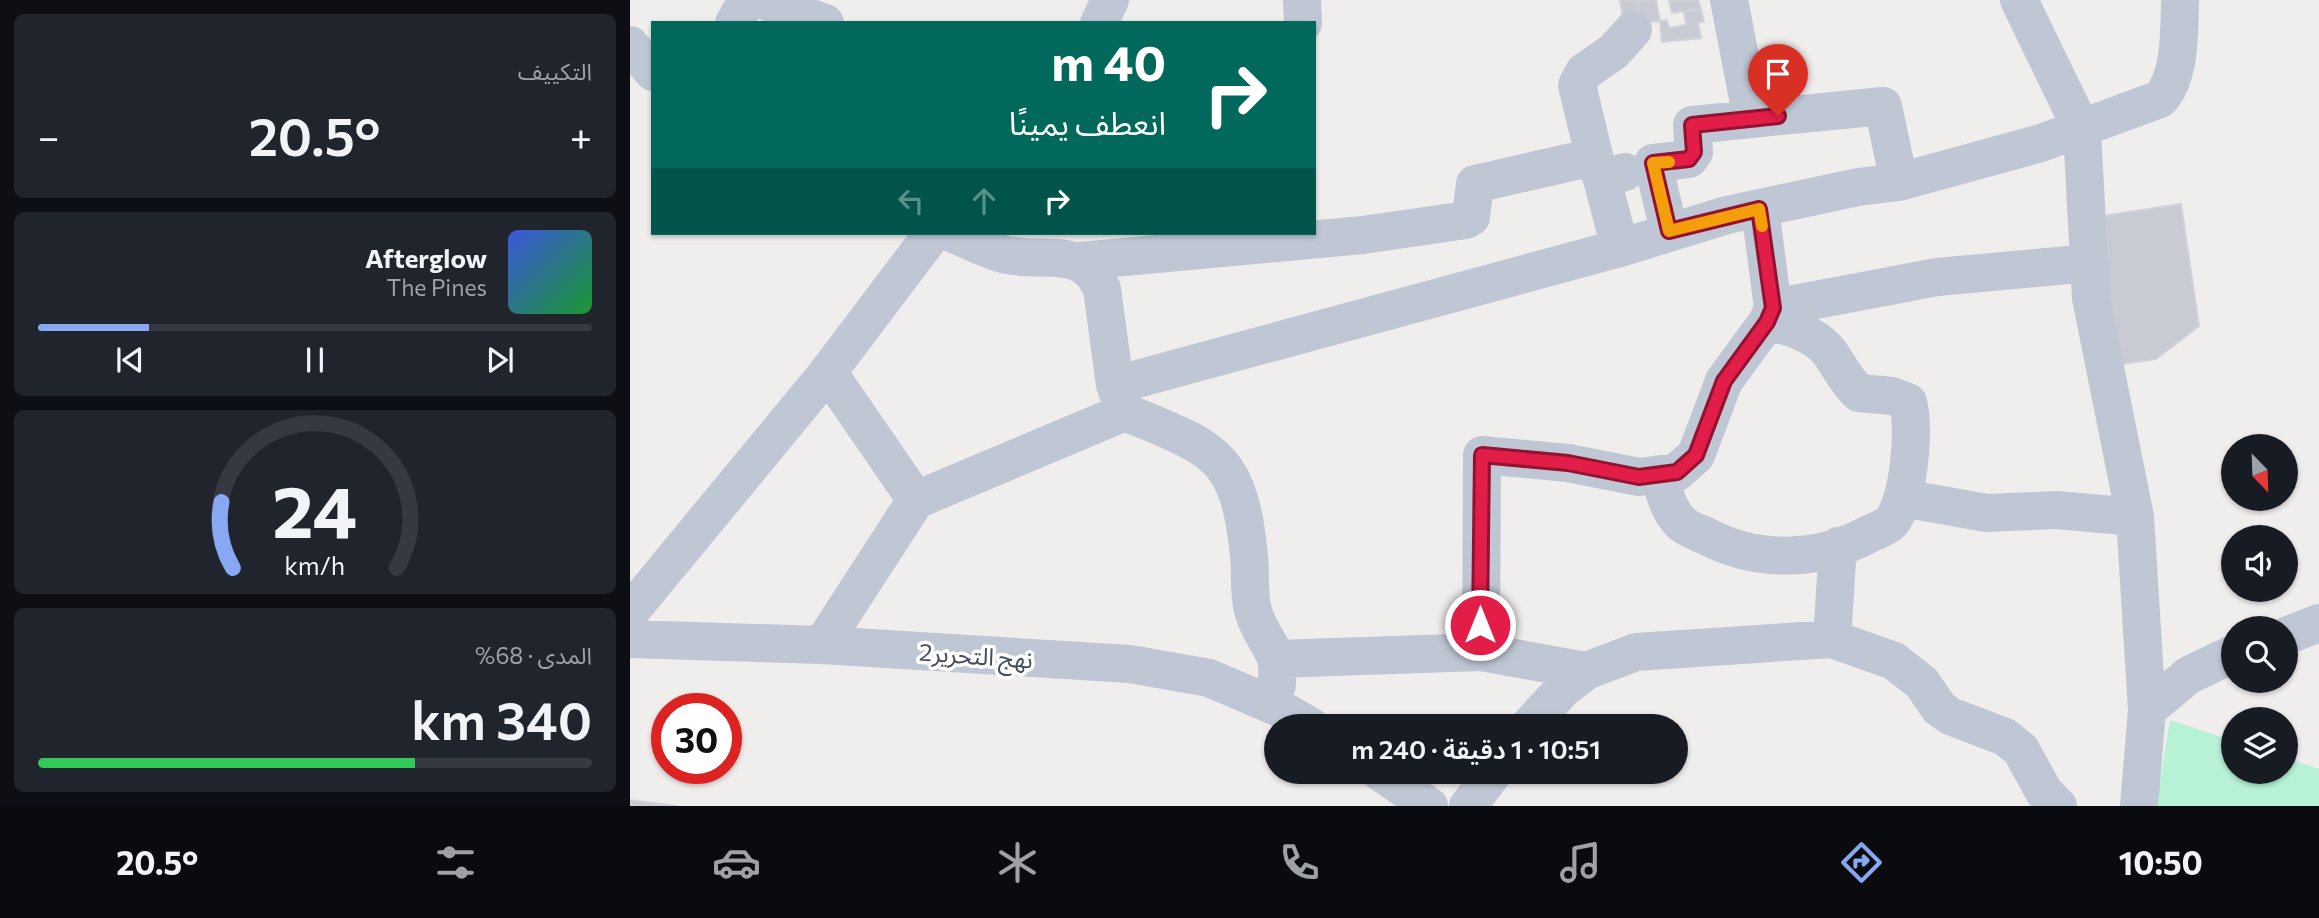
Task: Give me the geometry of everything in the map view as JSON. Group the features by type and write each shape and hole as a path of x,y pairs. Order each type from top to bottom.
{"street":[{"path":"735,21 747,0"},
{"path":"763,0 820,21"},
{"path":"1099,21 1111,0"},
{"path":"1302,0 1303,21"},
{"path":"1730,0 1752,119"},
{"path":"2020,0 2082,130 2091,298 2135,517 2147,710 2139,806"},
{"path":"822,645 916,500 1120,398 1669,231 1858,187 1899,182 2082,130 2160,99 2169,89 2174,71 2180,0"},
{"path":"1620,248 1577,85 1584,72 1613,52 1633,30"},
{"path":"630,45 651,70"},
{"path":"956,235 1006,255 1081,261 1129,245 1363,235 1466,220 1471,217 1475,184 1576,161 1598,169 1689,159 1694,152 1692,125 1884,106 1899,182"},
{"path":"1653,163 1669,231"},
{"path":"1481,652 1482,455 1568,463 1639,477 1677,472 1696,455 1724,381 1770,315 1759,209"},
{"path":"630,612 828,372 931,235"},
{"path":"1081,261 1096,275 1102,289 1120,398"},
{"path":"1770,315 1937,277 2090,263"},
{"path":"1660,476 1665,498 1682,524 1723,546 1760,555 1804,557 1857,541 1891,523 1903,498 1913,422 1908,402 1892,396 1871,397 1859,393 1844,379 1829,351 1770,315"},
{"path":"828,372 916,500"},
{"path":"1120,398 1198,443 1220,460 1238,491 1249,556 1252,608 1265,641 1276,659 1277,707"},
{"path":"1903,498 1986,513 2057,510 2135,517"},
{"path":"1832,639 1838,546"},
{"path":"2298,631 2319,623"},
{"name":"نهج التحرير2","path":"630,639 822,645 1130,664 1209,678 1289,714"},
{"path":"1540,714 1563,689 1586,671 1636,652 1832,639 1894,661 1922,683 1939,708 1950,716 2005,737 2021,750 2044,792 2059,806"},
{"path":"1276,659 1481,652 1586,671"},
{"path":"2147,710 2189,675 2221,660"},
{"path":"1397,784 1429,806"},
{"path":"1468,806 1485,784"}],"green space":[{"path":"2170,720 2221,737 2221,784 2298,784 2298,762 2319,769 2319,806 2156,806"}],"building":[{"path":"1620,0 1637,0 1641,23 1624,25"},
{"path":"1637,0 1656,0 1660,21 1641,23"},
{"path":"1669,0 1698,0 1701,9 1672,13"},
{"path":"1701,9 1704,22 1698,22 1701,38 1662,42 1660,21 1667,20 1669,28 1686,25 1684,12"},
{"path":"2181,204 2199,326 2156,359 2115,365 2090,218"},
{"path":"630,800 677,806 630,806"}],"slow traffic":[{"path":"1669,162 1653,163 1669,231 1759,209 1762,226"}],"route":[{"path":"1480,625 1482,455 1568,463 1639,477 1677,472 1696,455 1724,381 1767,322 1773,308 1770,277 1759,209 1669,231 1653,163 1689,159 1694,152 1692,125 1778,116"}]}
